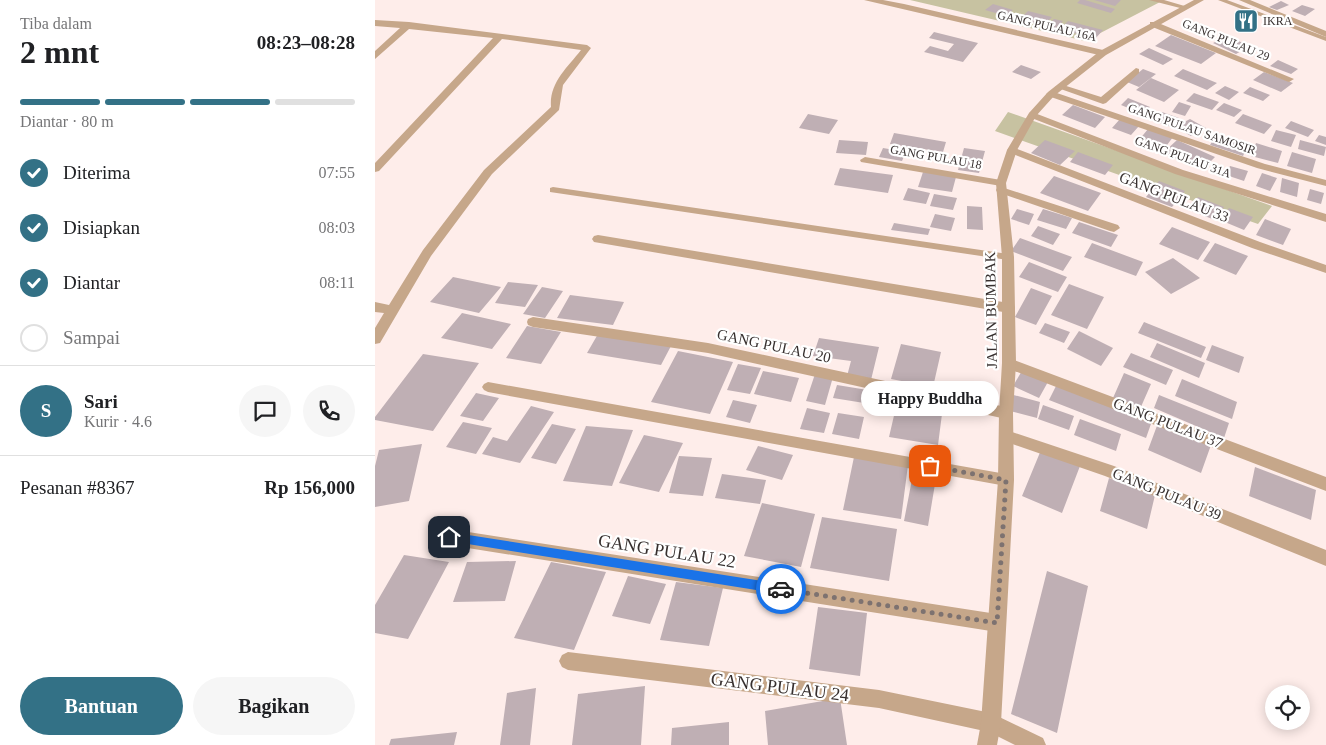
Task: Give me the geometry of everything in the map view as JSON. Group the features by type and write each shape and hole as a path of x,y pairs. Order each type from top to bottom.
{"street":[{"name":"GANG PULAU 16A","path":"868,0 904,6 1106,51"},
{"path":"909,0 1106,51"},
{"path":"1153,0 1184,7"},
{"name":"JALAN BUMBAK","path":"987,745 991,723 1006,480 1006,413 1009,363 1008,257 1001,186 1012,150 1032,115 1055,90 1106,51 1200,0"},
{"path":"1243,0 1326,34"},
{"path":"375,23 409,25 587,48 558,85 555,96 556,108 488,172 427,254 375,339"},
{"name":"GANG PULAU 29","path":"1153,24 1289,79"},
{"path":"375,56 409,25"},
{"path":"375,169 500,36"},
{"path":"1055,90 1103,101 1136,72"},
{"name":"GANG PULAU SAMOSIR","path":"1055,90 1261,166 1326,184"},
{"name":"GANG PULAU 31A","path":"1032,115 1179,172 1326,218"},
{"name":"GANG PULAU 33","path":"1012,150 1256,245 1326,269"},
{"name":"GANG PULAU 18","path":"865,160 1001,186 1114,228"},
{"path":"598,239 1009,308"},
{"path":"375,307 393,310"},
{"name":"GANG PULAU 20","path":"533,322 708,348 1006,413"},
{"name":"GANG PULAU 37","path":"1009,363 1326,484"},
{"name":"GANG PULAU 39","path":"1006,436 1109,471 1326,558"},
{"name":"GANG PULAU 22","path":"449,537 997,623"},
{"name":"GANG PULAU 24","path":"568,661 879,699 991,723 1036,745"}],"lane":[{"path":"1221,0 1326,39"},
{"path":"553,190 1008,257"},
{"path":"488,387 1006,480"}],"shaded area":[{"path":"910,0 1156,0 1162,1 1085,41"},
{"path":"1008,112 1272,206 1258,224 995,131"}],"building":[{"path":"1080,0 1115,9 1111,13 1077,3"},
{"path":"1094,0 1121,0 1115,6"},
{"path":"1281,1 1289,5 1277,10 1269,7"},
{"path":"993,4 1013,10 1006,16 985,10"},
{"path":"1302,5 1315,9 1305,16 1292,11"},
{"path":"1028,11 1052,17 1043,26 1020,19"},
{"path":"1054,19 1063,21 1054,30 1045,28"},
{"path":"1068,21 1103,30 1095,39 1060,29"},
{"path":"934,32 978,43 963,62 924,52 930,46 948,51 954,44 929,38"},
{"path":"1171,35 1216,53 1201,64 1155,46"},
{"path":"1227,36 1250,46 1236,54 1213,43"},
{"path":"1149,48 1173,59 1163,65 1139,54"},
{"path":"1278,60 1298,69 1291,74 1270,66"},
{"path":"1021,65 1041,72 1031,79 1012,72"},
{"path":"1143,69 1156,74 1139,87 1127,82"},
{"path":"1183,69 1217,83 1207,90 1174,76"},
{"path":"1264,72 1293,83 1281,92 1253,80"},
{"path":"1151,78 1179,90 1164,102 1136,90"},
{"path":"1225,86 1239,92 1229,100 1215,93"},
{"path":"1250,87 1270,95 1263,101 1243,93"},
{"path":"1194,93 1219,102 1212,110 1186,101"},
{"path":"1128,98 1150,107 1143,114 1121,105"},
{"path":"1179,102 1191,106 1185,116 1172,112"},
{"path":"1224,103 1242,110 1234,117 1216,110"},
{"path":"1073,105 1105,117 1095,128 1062,115"},
{"path":"1162,112 1179,118 1171,127 1154,121"},
{"path":"808,114 838,120 829,134 799,128"},
{"path":"1243,114 1272,125 1264,134 1235,123"},
{"path":"1120,119 1139,126 1131,135 1112,128"},
{"path":"1190,119 1206,128 1191,136 1175,127"},
{"path":"1291,121 1314,130 1308,137 1285,128"},
{"path":"1148,129 1173,137 1164,149 1139,140"},
{"path":"1276,130 1296,135 1291,147 1271,141"},
{"path":"894,133 946,142 943,152 890,144"},
{"path":"1216,135 1248,145 1243,156 1210,145"},
{"path":"1319,135 1326,137 1326,145 1315,141"},
{"path":"839,140 868,142 866,155 836,153"},
{"path":"1045,140 1075,151 1060,165 1031,153"},
{"path":"1177,140 1215,157 1202,170 1163,153"},
{"path":"1300,140 1326,147 1324,156 1298,149"},
{"path":"1256,143 1282,151 1278,163 1251,156"},
{"path":"883,148 906,152 902,161 879,157"},
{"path":"964,148 985,151 979,173 958,170"},
{"path":"1078,152 1113,165 1105,175 1070,162"},
{"path":"1292,152 1316,159 1312,173 1287,166"},
{"path":"1230,166 1248,171 1244,181 1226,175"},
{"path":"840,168 893,175 888,193 834,185"},
{"path":"923,172 956,177 952,192 918,187"},
{"path":"1262,173 1277,178 1270,191 1256,186"},
{"path":"1054,176 1101,193 1088,211 1040,193"},
{"path":"1282,178 1299,183 1297,197 1280,192"},
{"path":"1159,181 1185,191 1172,207 1146,197"},
{"path":"908,188 930,193 926,204 903,200"},
{"path":"1310,189 1324,193 1321,204 1307,200"},
{"path":"934,194 957,198 953,210 930,206"},
{"path":"1198,197 1224,207 1215,220 1189,210"},
{"path":"967,206 982,207 983,230 967,229"},
{"path":"1229,208 1253,217 1244,230 1220,220"},
{"path":"1017,209 1034,214 1029,225 1011,219"},
{"path":"1043,209 1072,218 1066,229 1037,220"},
{"path":"935,214 955,218 951,231 930,227"},
{"path":"1265,219 1291,229 1283,245 1256,235"},
{"path":"1079,222 1118,235 1111,247 1072,233"},
{"path":"894,223 930,229 928,235 891,230"},
{"path":"1038,226 1060,234 1053,245 1031,236"},
{"path":"1172,227 1210,242 1198,260 1159,244"},
{"path":"1020,238 1072,257 1063,271 1011,251"},
{"path":"1092,243 1143,262 1136,276 1084,257"},
{"path":"1215,243 1248,256 1236,275 1203,261"},
{"path":"1173,258 1200,278 1171,294 1145,272"},
{"path":"1029,262 1067,277 1058,292 1019,277"},
{"path":"453,277 501,287 479,313 430,302"},
{"path":"508,282 538,285 525,307 495,303"},
{"path":"1069,284 1104,297 1087,329 1051,315"},
{"path":"542,287 563,291 545,318 523,314"},
{"path":"1031,288 1052,296 1036,325 1015,317"},
{"path":"570,295 624,302 613,325 557,318"},
{"path":"462,313 511,324 492,349 441,338"},
{"path":"1144,322 1206,347 1201,358 1138,333"},
{"path":"1045,323 1070,332 1064,343 1039,333"},
{"path":"527,326 561,332 541,364 506,358"},
{"path":"1079,331 1113,348 1101,366 1067,349"},
{"path":"598,334 671,346 661,365 587,353"},
{"path":"819,338 879,347 871,380 847,376 851,361 813,356"},
{"path":"1157,343 1205,363 1199,378 1150,357"},
{"path":"901,344 941,352 933,387 891,379"},
{"path":"1212,345 1244,357 1239,373 1206,360"},
{"path":"678,351 733,362 710,414 651,402"},
{"path":"1131,353 1173,370 1166,385 1123,367"},
{"path":"423,354 479,363 433,431 375,420 375,417"},
{"path":"738,364 761,368 750,394 727,390"},
{"path":"1023,369 1049,380 1039,398 1013,386"},
{"path":"763,371 799,378 791,402 754,394"},
{"path":"1124,373 1151,384 1140,409 1113,398"},
{"path":"815,374 833,377 825,405 806,401"},
{"path":"1182,379 1237,402 1232,419 1175,396"},
{"path":"1057,384 1152,421 1146,438 1049,400"},
{"path":"837,385 892,394 889,407 833,398"},
{"path":"476,393 499,398 483,421 460,416"},
{"path":"1010,394 1040,402 1037,418 1006,410"},
{"path":"1159,395 1229,423 1224,438 1154,408"},
{"path":"733,400 757,405 750,423 726,417"},
{"path":"1043,405 1074,416 1069,430 1038,419"},
{"path":"531,406 554,412 520,463 482,454 493,437 507,441"},
{"path":"896,407 942,414 938,445 889,437"},
{"path":"807,408 830,413 824,433 800,429"},
{"path":"838,413 864,417 859,439 832,434"},
{"path":"1080,419 1121,434 1116,451 1074,435"},
{"path":"463,422 492,428 476,454 446,447"},
{"path":"1158,423 1211,445 1201,473 1148,450"},
{"path":"552,424 576,429 556,464 531,458"},
{"path":"586,426 633,430 612,486 563,481"},
{"path":"644,435 683,443 659,492 619,483"},
{"path":"422,444 409,501 375,507 375,466 379,450"},
{"path":"758,446 793,455 782,480 746,470"},
{"path":"1041,450 1080,466 1062,513 1022,496"},
{"path":"679,456 712,458 703,496 669,493"},
{"path":"854,457 908,465 901,519 843,510"},
{"path":"1255,467 1316,490 1311,520 1249,496"},
{"path":"722,474 766,480 760,504 715,498"},
{"path":"913,474 936,478 928,526 904,521"},
{"path":"1109,478 1155,495 1147,529 1100,511"},
{"path":"762,503 815,514 801,567 744,556"},
{"path":"822,517 897,529 889,581 810,568"},
{"path":"404,555 449,562 408,639 375,633 375,605"},
{"path":"516,561 505,601 453,602 467,562"},
{"path":"551,562 606,572 574,650 514,638"},
{"path":"1047,571 1088,586 1057,733 1011,714"},
{"path":"628,576 666,584 650,624 612,616"},
{"path":"676,582 723,588 709,646 660,640"},
{"path":"818,607 867,613 860,676 809,669"},
{"path":"645,686 641,745 572,745 578,694"},
{"path":"536,688 530,745 500,745 507,693"},
{"path":"840,698 847,745 768,745 765,711"},
{"path":"729,722 729,745 671,745 672,728"},
{"path":"457,732 454,745 389,745 391,739"}],"way so far":[{"path":"781,589 997,623 1006,480 930,466"}],"place":[{"name":"IKRA","path":"1246,21"},
{"name":"Happy Buddha","path":"930,466"}],"route":[{"path":"449,537 781,589"}]}
